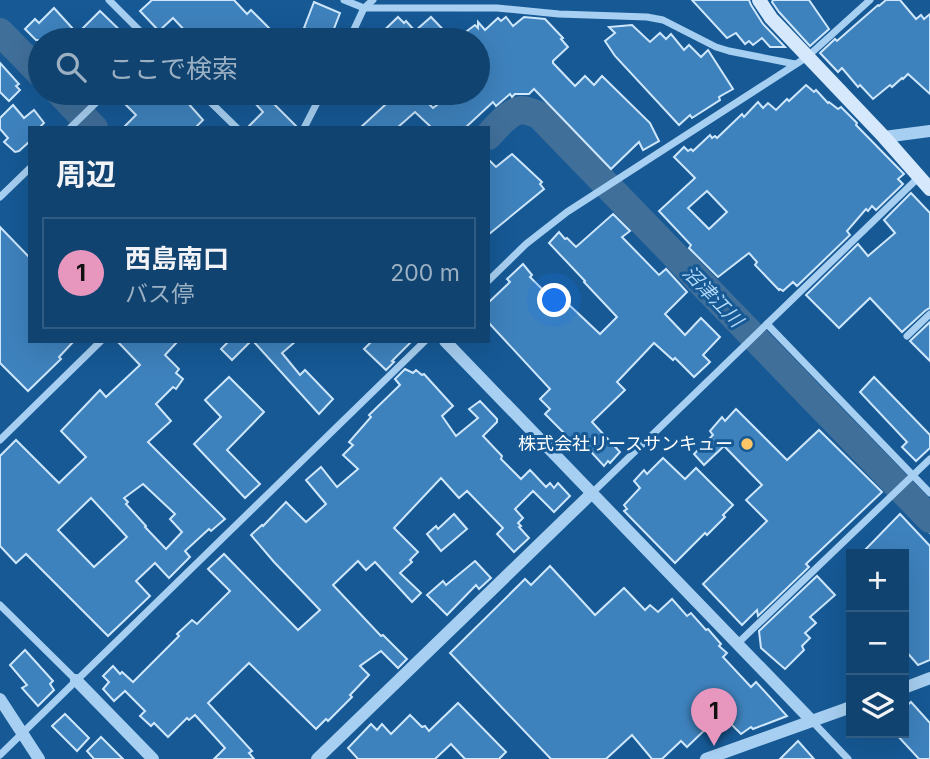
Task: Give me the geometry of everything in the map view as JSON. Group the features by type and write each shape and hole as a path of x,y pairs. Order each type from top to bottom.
{"main road":[{"path":"759,0 801,61 884,137 930,189"}],"street":[{"path":"109,0 137,28"},
{"path":"344,0 363,8 497,8 567,15 647,17 663,20 729,51 801,61"},
{"path":"354,28 363,8 373,0"},
{"path":"490,279 526,244 567,212 801,61 870,0"},
{"path":"72,126 94,105"},
{"path":"213,105 235,126"},
{"path":"305,126 316,105"},
{"path":"884,137 930,131"},
{"path":"0,197 28,170"},
{"path":"317,759 920,177"},
{"path":"907,336 930,314"},
{"path":"767,324 930,493"},
{"path":"0,440 99,343"},
{"path":"0,755 423,343"},
{"path":"447,343 848,759"},
{"path":"737,644 930,458"},
{"path":"0,605 153,759"},
{"path":"909,686 930,678"},
{"path":"0,699 39,759"},
{"path":"706,759 846,709"}],"water":[{"path":"901,478 930,506 930,533 890,489"}],"building":[{"path":"152,0 234,0 247,14 251,10 269,28 182,28 173,18 162,28 156,28 140,11"},
{"path":"692,0 749,0 763,24 785,47 770,47 762,38 753,45 749,41 745,44 736,33 727,38"},
{"path":"773,0 809,0 829,29 810,46 779,12"},
{"path":"886,0 900,0 916,19 921,15 924,19 930,14 930,94 908,74 873,99 860,85 858,87 842,68 838,72 820,53"},
{"path":"314,2 340,13 334,28 304,28"},
{"path":"54,8 72,28 28,28 28,32 25,29 35,19 39,23"},
{"path":"100,11 118,28 83,28"},
{"path":"398,17 412,28 387,28"},
{"path":"431,17 442,28 418,28"},
{"path":"506,17 513,26 524,17 545,19 568,47 553,63 575,86 585,76 594,85 602,76 650,123 659,141 643,150 639,142 611,169 534,89 529,94 515,94 512,97 510,94 496,106 493,102 490,105 490,28 487,28 498,18 501,21"},
{"path":"632,25 650,42 660,33 666,39 671,34 684,50 689,45 701,57 708,50 733,89 692,118 690,115 679,125 615,56 605,41 615,33 609,27"},
{"path":"0,63 19,84 16,86 20,90 9,101 0,92"},
{"path":"806,85 814,92 816,90 828,103 838,109 841,107 904,174 898,179 903,184 876,210 872,206 868,211 866,209 847,231 850,235 797,286 793,282 783,291 755,265 757,262 749,253 718,277 689,248 691,245 659,211 695,178 674,157 684,147 693,151 710,135 717,138 758,102 763,108 768,103 776,110 787,99 789,101","holes":["707,191 727,212 709,229 688,208"]},
{"path":"13,105 24,118 34,110 44,123 41,126 28,126 28,143 15,152 4,142 8,138 0,129 0,118"},
{"path":"126,105 190,105 203,120 197,126 125,126 136,115"},
{"path":"257,105 275,105 296,126 249,126 263,112"},
{"path":"385,105 430,105 433,108 437,105 490,105 467,126 430,126 415,112 399,126 362,126"},
{"path":"512,154 542,182 540,184 544,189 490,233 490,161 496,167"},
{"path":"911,193 930,213 930,308 902,332 870,298 839,328 806,295 858,244 868,256 895,233 884,220"},
{"path":"613,214 630,231 622,237 659,275 666,269 687,292 665,314 685,335 701,318 720,337 703,355 710,362 694,377 675,358 673,360 654,343 617,382 625,390 592,422 620,452 604,466 582,442 578,447 545,414 550,409 540,399 550,389 490,324 490,301 510,282 507,279 523,264 532,275 530,277 546,293 553,288 557,291 600,334 617,317 549,243 559,232 576,247"},
{"path":"0,227 28,256 28,343 72,343 59,357 61,359 28,391 0,363"},
{"path":"930,322 930,361 910,341"},
{"path":"119,343 176,343 165,355 179,369 176,373 183,379 176,389 173,387 156,404 171,421 148,442 225,519 211,531 209,529 185,551 190,557 169,578 155,563 136,581 150,596 108,636 26,554 16,563 0,546 0,456 16,440 59,483 86,457 61,431 100,390 106,397 140,365","holes":["143,484 175,514 170,519 182,532 166,549 126,504 128,502 124,498","91,498 127,537 94,567 58,530"]},
{"path":"227,343 249,343 232,360 221,349"},
{"path":"255,343 294,343 282,353 300,375 305,370 333,399 319,414"},
{"path":"370,343 410,343 386,370 364,349"},
{"path":"405,369 424,374 453,406 442,416 456,436 478,418 469,409 480,401 497,419 483,436 502,456 501,459 521,479 530,470 546,487 550,483 554,488 558,483 570,496 554,512 533,491 515,509 523,518 518,523 521,526 519,527 529,538 514,552 497,534 503,528 467,491 459,498 441,478 394,528 418,552 400,573 421,593 412,602 375,562 366,570 358,561 333,585 381,636 407,659 398,668 381,651 360,666 369,675 350,695 352,697 316,729 249,663 208,703 252,751 249,753 254,759 214,759 225,748 195,715 189,720 187,718 168,737 154,723 151,726 140,716 145,711 125,691 114,701 103,689 109,682 103,676 113,666 133,682 179,636 177,634 192,620 197,624 230,591 208,569 224,554 298,630 320,610 251,535 286,502 306,522 326,504 306,480 321,467 337,487 358,469 343,455 353,445 349,442 371,417 369,415 400,385 395,379"},
{"path":"229,377 264,412 227,450 260,484 245,498 194,444 221,417 205,400"},
{"path":"874,377 930,435 930,448 916,461 902,447 907,442 860,392"},
{"path":"736,409 787,460 819,430 882,492 806,564 809,567 758,616 757,610 742,625 703,584 767,521 746,500 762,485 724,446 704,465 694,454 713,435 710,431 722,417 725,421"},
{"path":"663,458 685,479 696,468 733,505 707,535 705,533 675,563 624,511 627,509 624,505 640,488 634,481 644,470 647,474"},
{"path":"454,514 467,529 441,551 427,534 436,526 438,529"},
{"path":"900,514 930,546 930,660 918,665 909,655 909,549 866,549"},
{"path":"475,561 491,578 479,589 476,585 447,615 427,595 443,581 446,585"},
{"path":"550,566 595,615 624,588 645,610 650,605 658,612 672,599 687,616 691,613 708,629 727,653 723,657 751,687 756,682 787,716 753,729 751,727 741,734 724,717 716,724 713,722 687,747 681,741 662,759 652,759 632,735 606,759 551,759 450,653 525,579 531,585"},
{"path":"817,576 835,595 810,617 816,623 805,633 810,638 802,646 804,650 785,669 761,648 759,631"},
{"path":"25,650 53,681 50,684 54,690 38,706 22,688 27,685 10,665"},
{"path":"911,702 930,723 930,759 919,759 900,738 909,738"},
{"path":"458,703 506,752 499,759 465,759 451,744 435,759 358,759 348,748 371,724 377,730 382,724 391,734 410,715 429,731"},
{"path":"65,714 89,738 77,751 52,726"},
{"path":"101,737 123,759 94,759 87,751"},
{"path":"798,741 814,759 780,759"}],"waterway":[{"name":"沼津江川","path":"0,32 28,61"},
{"name":"沼津江川","path":"72,105 92,126"},
{"name":"沼津江川","path":"490,134 516,111 526,110 539,115 930,519"}],"place":[{"name":"株式会社リースサンキュー","path":"747,444"},
{"name":"西島南口","path":"714,746"}]}
